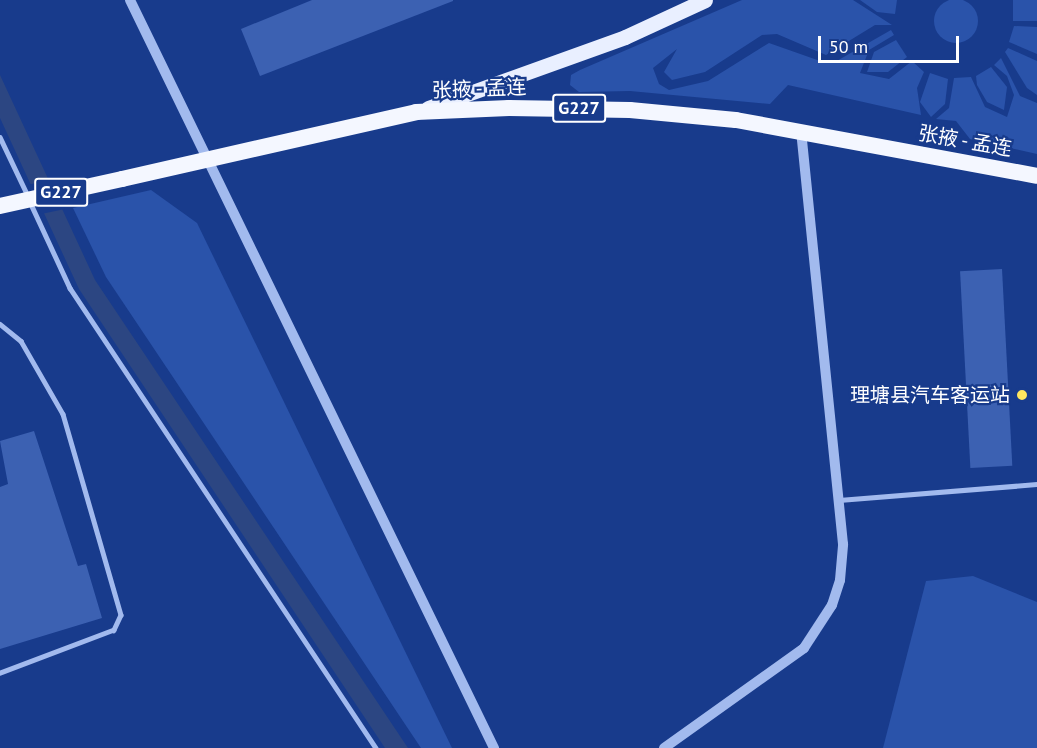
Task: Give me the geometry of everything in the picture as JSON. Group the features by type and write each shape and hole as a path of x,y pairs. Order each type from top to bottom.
{"highway":[{"name":"张掖 - 孟连","path":"0,206 416,112 630,110 801,132 1037,176"}],"main road":[{"path":"416,112 625,37 705,0"}],"street":[{"path":"130,0 204,159 494,748"},
{"path":"664,748 804,648 820,626 840,580 839,500 801,132"}],"lane":[{"path":"0,137 70,288 376,748"},
{"path":"0,324 21,341 63,414 121,615 114,630 0,673"},
{"path":"839,500 1037,484"}],"shaded area":[{"path":"956,-1 965,0 972,5 977,12 977,30 972,37 965,42 956,43 947,42 940,37 935,30 934,21 935,12 940,5 947,0"},
{"path":"742,0 853,0 892,25 875,25 826,55 777,34 762,35 705,72 672,80 664,72 677,49 653,68 659,84 669,90 708,81 769,43 823,62 835,62 891,30 894,35 869,50 860,73 889,79 912,61 924,72 917,88 921,115 788,85 770,104 630,91 579,92 570,85 571,75 580,70"},
{"path":"860,0 897,0 895,14 877,12"},
{"path":"1013,0 1037,0 1037,21 1013,21"},
{"path":"1014,26 1037,27 1037,54 1009,42"},
{"path":"896,40 907,57 888,72 867,72 874,52"},
{"path":"1008,48 1037,61 1037,95 1027,88 1005,52"},
{"path":"1001,58 1020,96 1037,103 1037,154 970,139 956,121 936,119 949,108 954,78 971,77 985,107 1007,117 1014,95 1007,76 994,65"},
{"path":"991,67 1007,87 1004,110 987,102 977,85 976,76"},
{"path":"930,73 948,79 945,104 931,117 920,102"},
{"path":"0,75 95,280 408,748 385,748 79,289 0,118"},
{"path":"151,190 197,223 452,748 421,748 106,277 73,208"},
{"path":"973,576 1037,602 1037,748 883,748 926,581"}],"pier":[{"path":"51,179 65,209 41,214 28,185"}],"building":[{"path":"312,0 453,1 260,76 241,29"},
{"path":"1002,269 1012,466 970,468 960,271"},
{"path":"34,431 78,566 86,564 102,618 0,649 0,487 8,484 0,441"}],"place":[{"name":"理塘县汽车客运站","path":"1022,395"}]}
